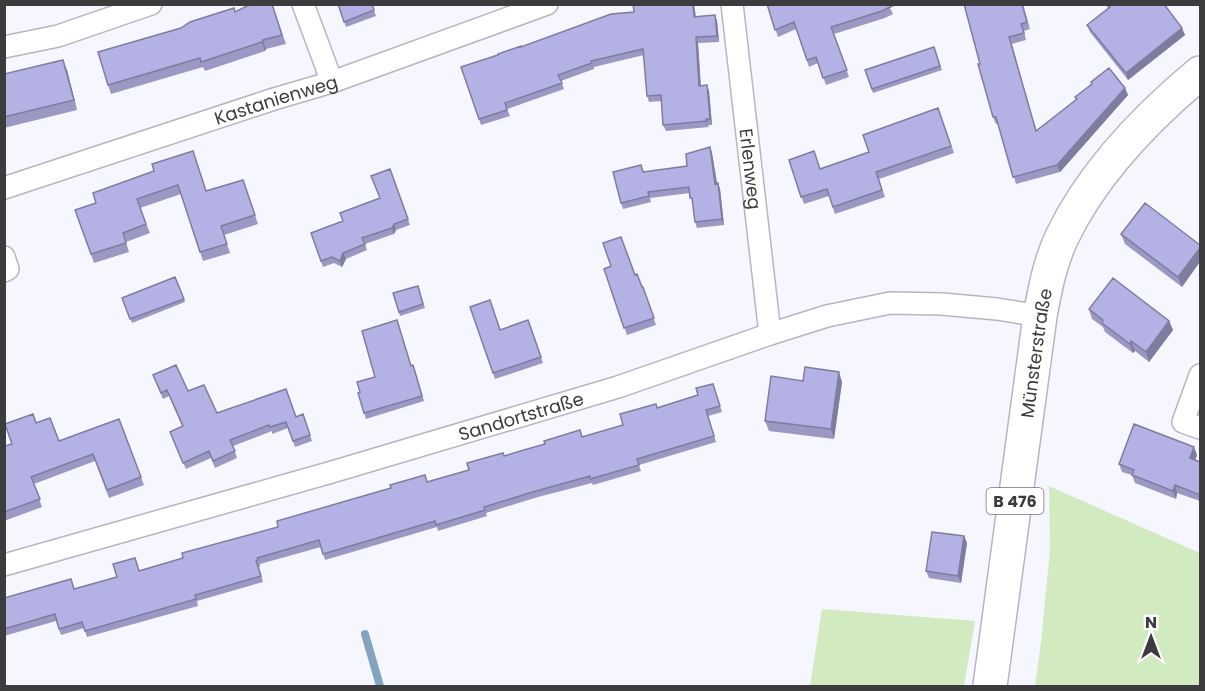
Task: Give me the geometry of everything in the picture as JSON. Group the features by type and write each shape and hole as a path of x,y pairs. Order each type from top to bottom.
{"main road":[{"name":"Münsterstraße","path":"990,687 1040,316 1051,266 1062,238 1078,209 1102,174 1142,126 1171,97 1200,73"}],"street":[{"path":"4,47 58,36 151,4"},
{"path":"303,4 332,82"},
{"name":"Kastanienweg","path":"4,189 274,99 332,82 547,4"},
{"name":"Erlenweg","path":"732,4 770,334"},
{"path":"4,256 8,269 4,271"},
{"name":"Sandortstraße","path":"4,565 332,472 618,387 827,316 890,303 964,306 1040,316"},
{"path":"1192,425 1200,375"}],"green space":[{"path":"1049,486 1200,553 1200,686 1035,686 1050,550"},
{"path":"822,609 975,621 964,686 810,686"}],"building":[{"path":"251,4 272,4 282,35 201,62 200,58 108,85 98,52 181,28 190,22 234,8 235,12"},
{"path":"338,4 372,4 374,10 344,22"},
{"path":"633,4 693,4 694,17 715,15 717,36 696,37 699,86 707,85 710,119 663,125 661,95 647,96 643,49 591,61 592,63 558,75 562,83 505,103 507,110 479,119 461,67 611,14 634,12"},
{"path":"767,4 889,4 890,7 831,27 847,70 823,78 816,57 807,60 794,22 775,30"},
{"path":"964,4 1022,4 1027,22 1021,24 1024,33 1009,37 1036,131 1077,99 1075,97 1109,68 1125,88 1057,165 1013,177 996,117 993,117"},
{"path":"1108,4 1164,4 1182,28 1126,73 1087,25 1110,7"},
{"path":"934,47 940,66 872,89 865,70"},
{"path":"63,60 74,100 4,117 4,74"},
{"path":"938,108 951,146 876,172 882,190 833,207 827,189 801,197 789,160 814,151 820,169 869,152 863,135"},
{"path":"710,147 715,184 718,183 722,219 695,222 689,187 648,192 649,196 621,203 613,172 641,165 643,172 687,166 686,154"},
{"path":"193,151 206,191 243,180 255,215 221,226 227,244 200,252 178,185 137,199 146,224 123,233 126,243 91,254 75,210 96,203 93,193 154,171 152,164"},
{"path":"390,169 408,219 394,224 392,228 362,238 365,244 343,253 340,261 332,257 321,261 311,233 343,221 340,213 380,198 371,176"},
{"path":"1145,203 1200,245 1178,277 1121,234"},
{"path":"621,237 654,318 624,328 604,269 611,266 603,243"},
{"path":"175,277 184,299 130,319 122,298"},
{"path":"1113,278 1169,321 1146,352 1131,341 1130,344 1102,323 1103,320 1089,309"},
{"path":"418,286 423,304 399,312 393,293"},
{"path":"490,300 500,330 528,320 541,357 493,373 470,307"},
{"path":"397,320 422,396 364,413 357,382 375,377 362,331"},
{"path":"176,365 188,391 204,385 217,413 286,389 296,417 303,414 310,435 293,441 286,422 270,427 269,425 230,440 235,451 213,461 209,451 183,463 170,432 183,426 167,390 161,393 153,375"},
{"path":"805,367 839,372 831,429 765,421 771,376 803,381"},
{"path":"713,384 720,406 706,410 714,436 637,459 639,465 536,491 436,525 435,521 323,554 319,540 257,558 261,576 195,595 196,599 85,631 82,622 59,629 55,614 4,629 4,598 71,579 74,589 117,577 113,564 135,558 139,571 183,558 182,553 278,527 277,521 391,488 390,485 425,475 427,482 469,470 467,463 503,453 504,456 545,444 544,441 580,430 582,437 623,425 620,414 656,404 657,408 698,395 696,388"},
{"path":"33,414 36,423 50,418 59,441 119,419 141,477 107,490 93,454 31,477 40,499 4,512 4,446 12,444 5,424"},
{"path":"1134,424 1194,447 1190,458 1200,462 1200,495 1175,485 1173,491 1132,475 1134,470 1119,464"},
{"path":"932,532 964,536 958,576 926,571"}],"waterway":[{"path":"365,634 380,686"}]}
